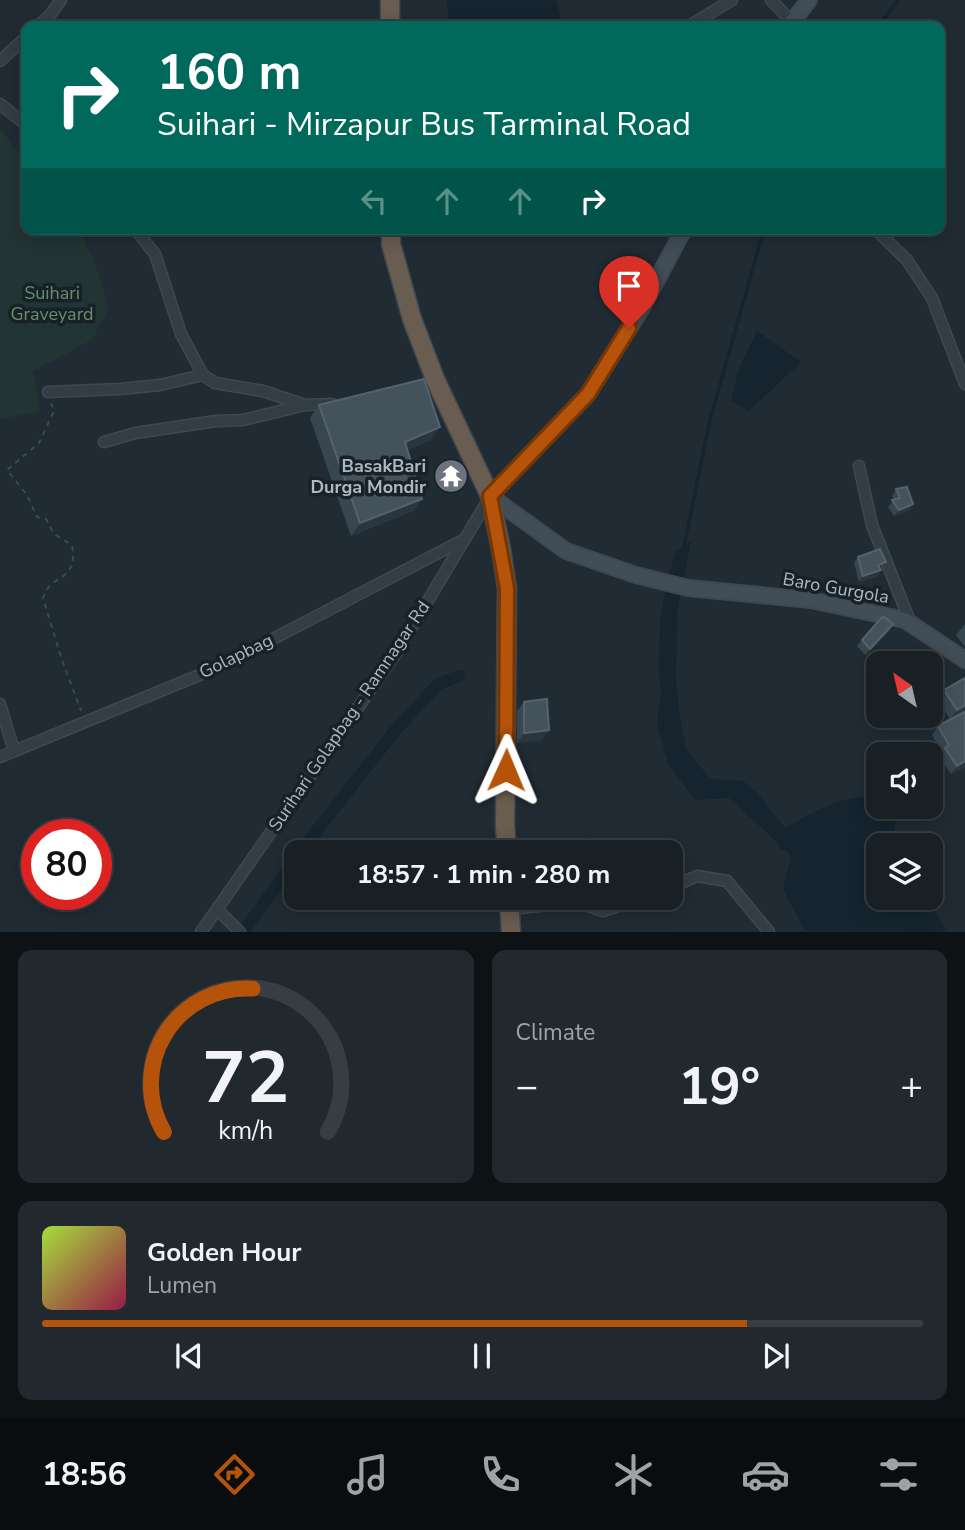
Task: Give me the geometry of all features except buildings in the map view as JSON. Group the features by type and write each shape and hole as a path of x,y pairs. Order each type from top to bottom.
{"highway":[{"path":"390,0 390,21"},
{"path":"391,235 391,244 429,380 490,496 507,588 506,840"},
{"path":"510,910 511,932"}],"street":[{"path":"43,21 61,0"},
{"path":"697,21 732,0"},
{"path":"771,0 788,21"},
{"path":"793,21 809,0"},
{"path":"0,61 21,42"},
{"path":"0,104 21,121"},
{"path":"140,235 155,254 181,334 203,375 215,383 263,391 305,405"},
{"path":"490,496 588,394 643,306 681,235"},
{"path":"881,235 907,260 932,298 965,384"},
{"path":"48,391 134,388 203,375"},
{"path":"104,442 135,433 216,421 243,420 305,405 337,404"},
{"path":"859,466 872,525 911,624"},
{"name":"Surihari Golapbag - Ramnagar Rd","path":"201,932 399,649 490,496"},
{"name":"Baro Gurgola","path":"490,496 566,551 636,575 688,588 811,600 905,620 965,660"},
{"name":"Golapbag","path":"0,757 219,667 465,539"},
{"path":"0,704 14,751"},
{"path":"683,882 697,876 727,881 769,932"},
{"path":"217,909 240,932"}],"path":[{"path":"48,391 54,411 39,443 7,470 27,495 37,517 46,519 54,534 72,545 75,560 66,576 46,590 43,598 85,722"}],"green space":[{"name":"Suihari Graveyard","path":"0,129 21,155 21,235 81,235 93,258 109,308 92,340 33,371 40,412 0,419"}],"water":[{"path":"447,0 556,0 562,21 449,21"},
{"path":"757,331 801,362 749,411 731,401 738,371"},
{"path":"691,541 677,614 676,681 686,748 710,779 743,781 758,794 785,828 818,810 842,801 866,797 866,819 896,819 894,833 866,833 866,910 934,910 946,929 941,932 807,931 783,889 791,856 787,851 780,849 776,841 729,798 695,800 669,766 657,724 661,691 660,620 676,551"}],"waterway":[{"path":"883,21 898,0"},
{"path":"684,546 710,420 762,235"},
{"path":"309,840 394,732 438,684 459,676"},
{"path":"243,932 284,876"}],"place":[{"name":"BasakBari Durga Mondir","path":"451,476"}],"route":[{"path":"506,770 507,588 490,496 588,394 629,328"}]}
